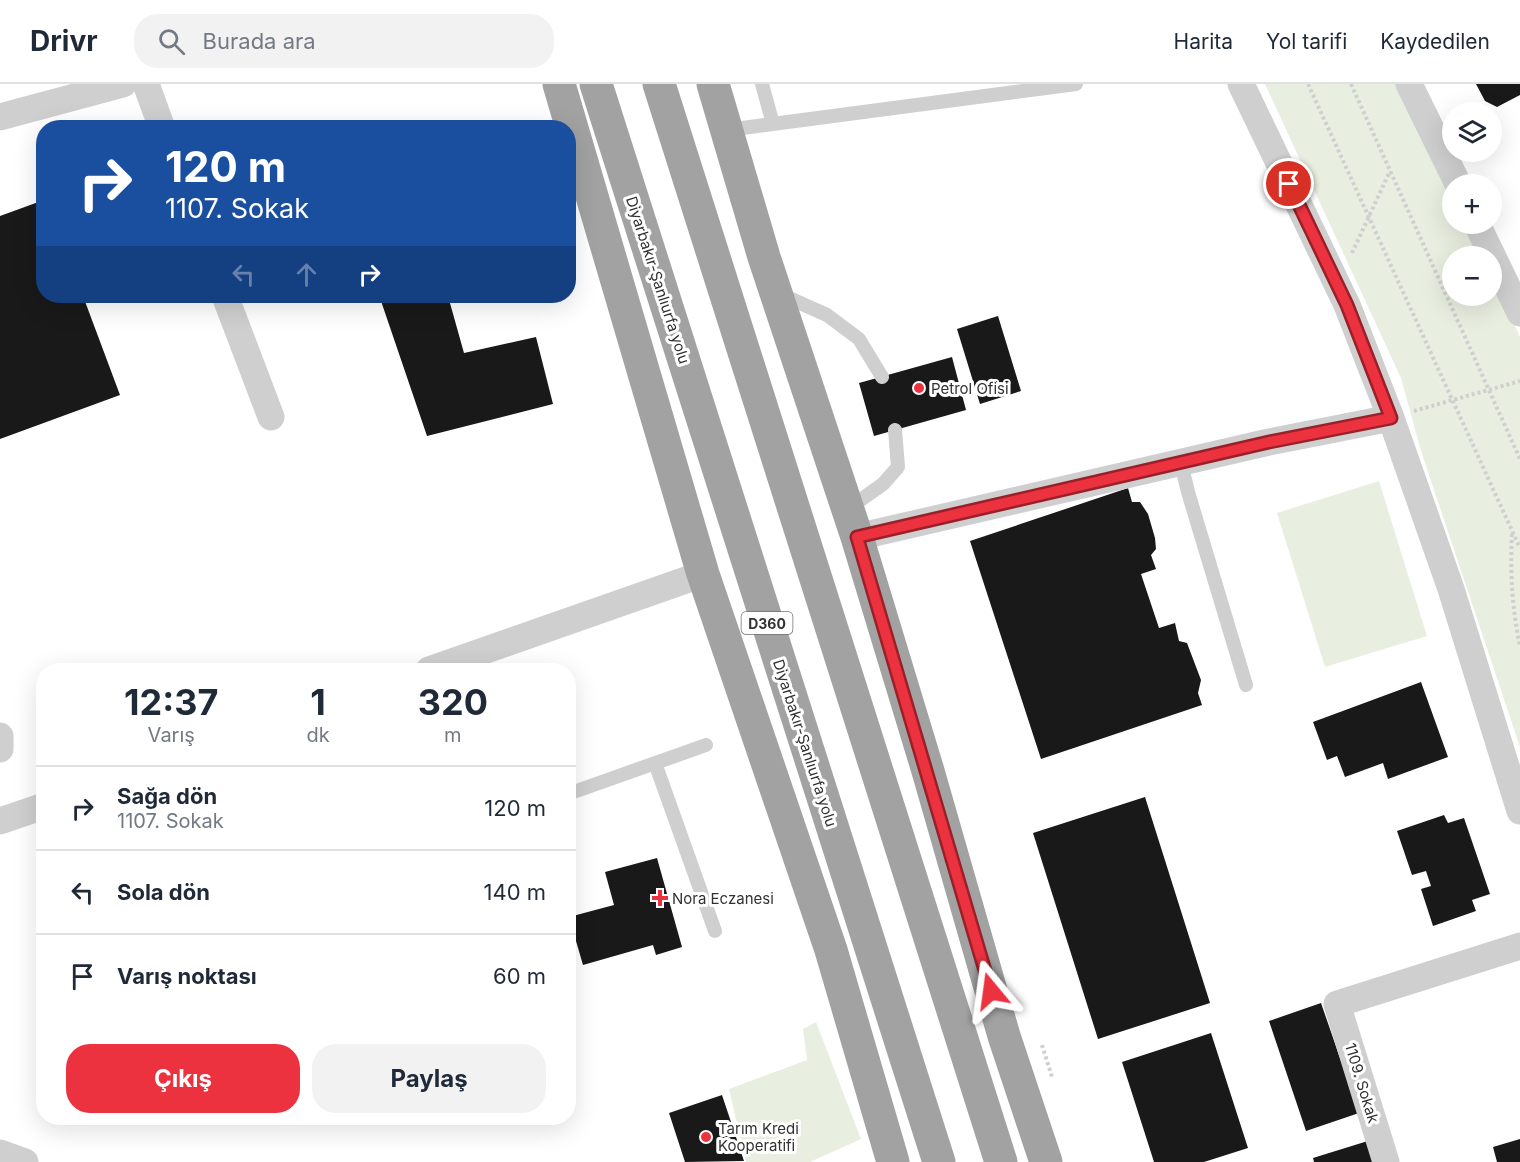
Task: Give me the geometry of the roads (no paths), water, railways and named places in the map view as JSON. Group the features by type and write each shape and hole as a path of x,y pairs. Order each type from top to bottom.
{"highway":[{"path":"560,84 571,120"},
{"name":"Diyarbakır-Şanlıurfa yolu","path":"596,84 939,1162"},
{"path":"659,84 1001,1162"},
{"path":"713,84 777,293 853,523 1005,1036 1046,1162"},
{"path":"576,139 703,574 831,950 893,1162"},
{"path":"788,690 831,950"},
{"path":"928,771 928,932"}],"street":[{"path":"0,117 123,84"},
{"path":"146,84 159,120"},
{"path":"1241,84 1347,305 1391,418 1450,589 1520,811"},
{"path":"1409,84 1453,174"},
{"path":"1482,234 1520,313"},
{"path":"228,303 271,417"},
{"path":"853,523 1181,463 1269,442 1391,418"},
{"path":"481,662 703,574"},
{"path":"0,736 0,749"},
{"path":"0,821 36,809"},
{"name":"1109. Sokak","path":"1386,1162 1337,1004 1520,946"},
{"path":"0,1153 25,1162"}],"lane":[{"path":"762,84 773,124"},
{"path":"727,130 1076,84"},
{"path":"777,293 827,315 859,339 882,377"},
{"path":"853,523 898,467 895,430"},
{"path":"1181,463 1246,685"},
{"path":"576,791 706,745"},
{"path":"655,763 715,931"}],"place":[{"name":"Petrol Ofisi","path":"919,388"},
{"name":"Nora Eczanesi","path":"660,898"},
{"name":"Tarım Kredi Kooperatifi","path":"706,1137"}]}
